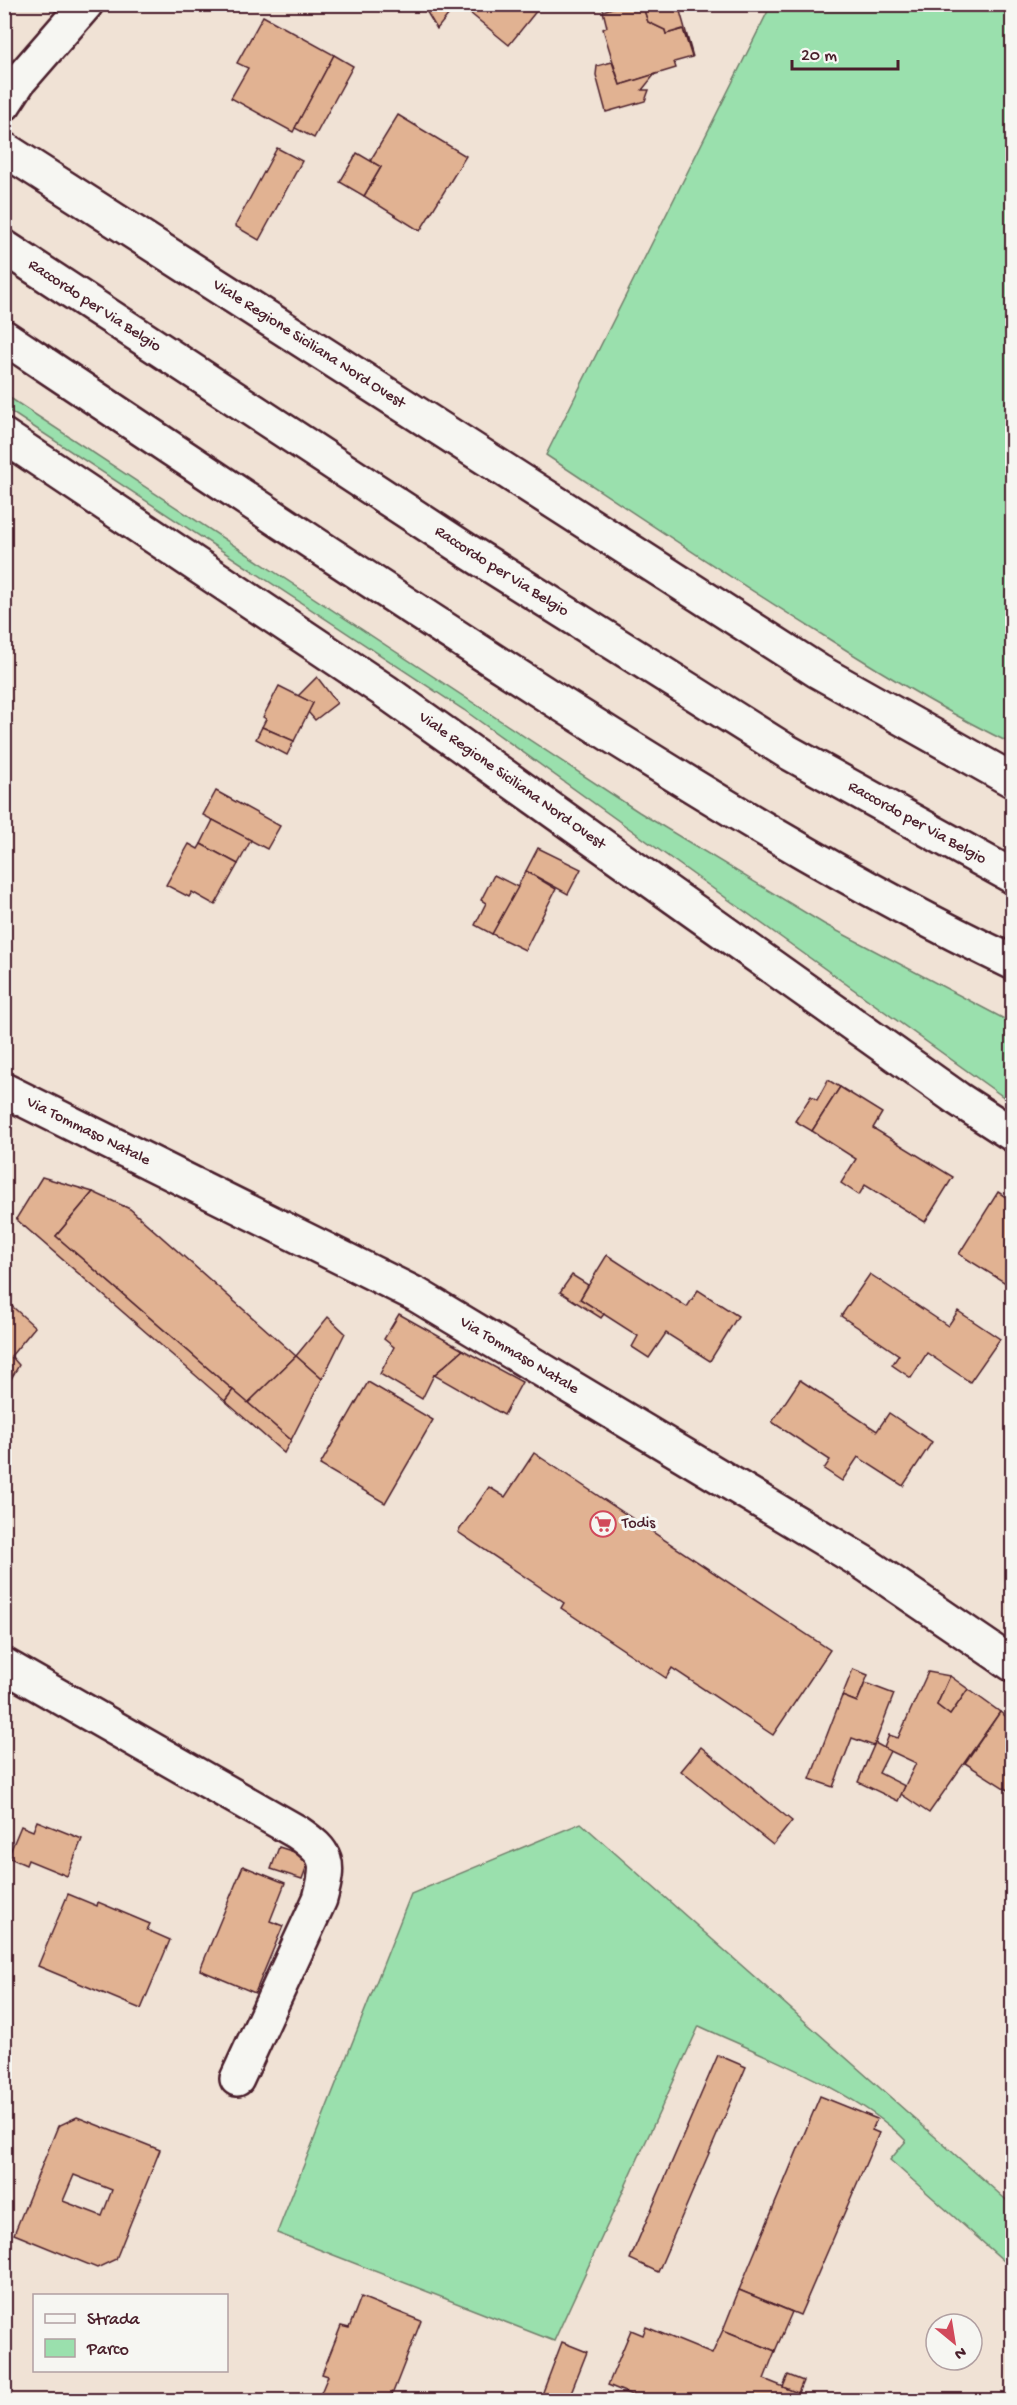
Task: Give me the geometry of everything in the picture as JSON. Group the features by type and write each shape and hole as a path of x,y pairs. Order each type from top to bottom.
{"main road":[{"path":"4,104 19,81 86,4"},
{"name":"Viale Regione Siciliana Nord Ovest","path":"4,149 818,671 1012,780"},
{"name":"Raccordo per Via Belgio","path":"4,247 465,550 786,751 1012,876"},
{"path":"4,337 374,585 639,753 848,878 1012,962"},
{"name":"Viale Regione Siciliana Nord Ovest","path":"4,436 385,691 958,1099 1012,1134"},
{"name":"Via Tommaso Natale","path":"4,1090 417,1295 864,1563 1012,1664"},
{"path":"4,1665 318,1846 324,1858 326,1876 320,1899 237,2079"}],"green space":[{"path":"771,5 1012,5 1012,744 870,665 546,455"},
{"path":"4,394 639,812 824,924 1012,1023 1012,1103 464,710 5,408"},
{"path":"581,1823 1012,2205 1012,2268 890,2160 906,2141 886,2123 863,2106 808,2076 699,2026 554,2341 277,2233 411,1894"}],"building":[{"path":"422,4 457,4 437,29"},
{"path":"459,4 542,4 509,45"},
{"path":"624,4 642,4 648,22 665,30 666,34 683,29 692,57 674,62 676,68 620,85 603,29 607,27 603,11"},
{"path":"642,4 678,4 693,57 683,29 666,34 665,30 648,22"},
{"path":"263,16 334,55 293,132 231,98 248,68 237,63"},
{"path":"334,55 353,66 314,138 295,128"},
{"path":"612,62 620,85 655,74 642,90 649,90 645,101 606,112 596,75 597,66"},
{"path":"398,115 466,156 420,231 364,196 381,167 370,161"},
{"path":"277,148 302,161 259,240 235,226"},
{"path":"357,153 381,167 364,196 340,182"},
{"path":"317,677 337,703 315,720 308,712 313,703 298,696"},
{"path":"279,686 313,703 294,741 262,727 266,719 263,717"},
{"path":"262,727 294,741 287,755 256,739"},
{"path":"216,791 280,826 267,849 203,815"},
{"path":"213,820 251,840 238,864 201,844"},
{"path":"189,844 198,849 201,844 238,864 215,905 192,892 189,897 166,885"},
{"path":"538,848 581,869 568,894 526,871"},
{"path":"526,871 556,889 525,950 492,934"},
{"path":"494,875 518,887 492,934 475,925 486,903 481,900"},
{"path":"828,1080 840,1087 812,1131 795,1121 811,1096 817,1100"},
{"path":"840,1087 882,1113 873,1128 953,1177 925,1222 865,1185 859,1195 841,1183 856,1159 812,1131"},
{"path":"42,1177 93,1192 56,1236 233,1390 225,1401 16,1219"},
{"path":"93,1192 130,1209 296,1356 248,1403 56,1236"},
{"path":"998,1192 1012,1201 1012,1287 959,1254"},
{"path":"607,1255 687,1307 698,1290 738,1316 710,1361 666,1333 649,1358 632,1347 638,1336 580,1299"},
{"path":"870,1274 948,1326 958,1311 1000,1339 970,1382 927,1353 911,1378 892,1365 899,1355 841,1316"},
{"path":"572,1275 588,1285 580,1299 604,1314 601,1318 560,1292"},
{"path":"4,1299 35,1327 11,1356 19,1365 4,1391"},
{"path":"399,1314 463,1350 434,1375 422,1399 380,1374 394,1347 384,1339"},
{"path":"328,1317 345,1333 322,1379 296,1356"},
{"path":"463,1350 522,1382 504,1415 434,1375"},
{"path":"296,1356 322,1379 291,1440 248,1403"},
{"path":"800,1380 877,1431 889,1413 932,1442 903,1486 858,1457 842,1481 824,1469 830,1460 772,1422"},
{"path":"368,1382 433,1420 385,1503 320,1465"},
{"path":"233,1390 291,1440 284,1453 225,1401"},
{"path":"534,1453 830,1650 773,1735 672,1668 666,1678 561,1608 564,1603 458,1532 489,1487 505,1497"},
{"path":"853,1669 868,1675 857,1702 842,1696"},
{"path":"928,1672 950,1676 937,1705 950,1715 968,1689 1000,1712 929,1813 901,1794 916,1763 884,1748 889,1735 898,1738"},
{"path":"950,1676 968,1689 950,1715 937,1705"},
{"path":"865,1683 894,1694 874,1746 852,1738 833,1787 810,1779 842,1696 857,1702"},
{"path":"1000,1712 1012,1721 1012,1793 965,1763"},
{"path":"875,1743 890,1751 879,1773 905,1786 898,1801 858,1782"},
{"path":"701,1747 792,1821 773,1845 681,1771"},
{"path":"37,1821 82,1839 67,1876 28,1860 26,1865 8,1857 21,1826 33,1831"},
{"path":"279,1847 310,1857 302,1879 271,1869"},
{"path":"243,1866 285,1883 270,1921 283,1926 255,1993 200,1970"},
{"path":"68,1894 97,1906 98,1902 150,1924 147,1930 170,1940 141,2009 38,1966"},
{"path":"718,2055 746,2067 658,2272 630,2259"},
{"path":"820,2096 877,2119 872,2130 879,2133 800,2315 739,2290"},
{"path":"77,2117 160,2150 116,2259 97,2268 14,2234 58,2126","holes":["74,2175 112,2190 102,2216 63,2201"]},
{"path":"739,2290 792,2312 775,2351 723,2330"},
{"path":"361,2297 421,2321 390,2400 318,2400 328,2376 322,2374 341,2326 349,2328"},
{"path":"646,2327 712,2354 723,2330 775,2351 764,2379 816,2400 644,2400 608,2385 631,2330 643,2335"},
{"path":"562,2342 587,2352 568,2400 540,2400"},
{"path":"788,2375 803,2381 798,2393 783,2387"}],"place":[{"name":"Todis","path":"603,1524"}]}
